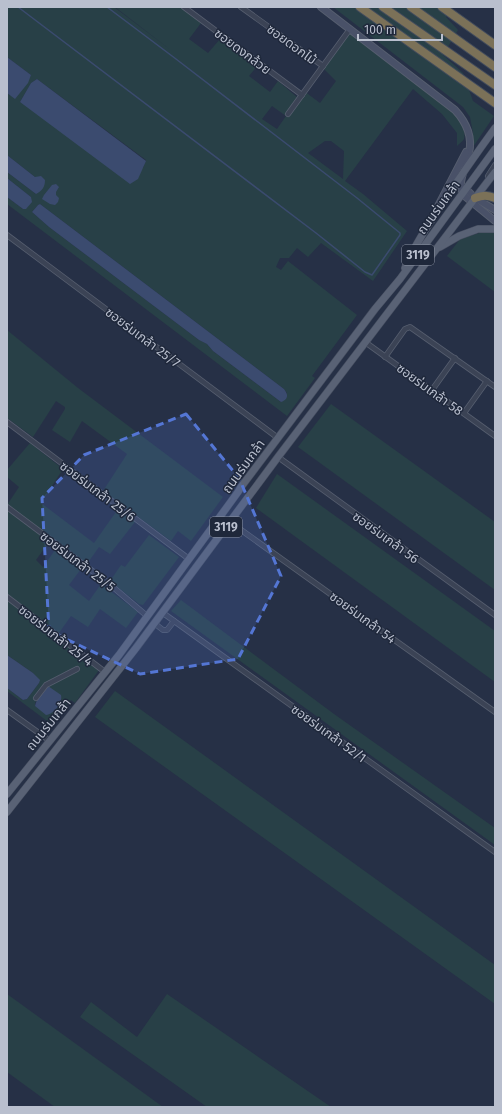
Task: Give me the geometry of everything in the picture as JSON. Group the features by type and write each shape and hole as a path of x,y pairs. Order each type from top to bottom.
{"highway":[{"path":"360,7 495,103"},
{"path":"383,7 495,85"},
{"path":"411,7 495,67"},
{"path":"442,7 495,45"},
{"path":"474,200 483,195 488,195 495,198"}],"main road":[{"path":"321,7 455,110 461,117 470,135 470,147 461,182 464,192 495,220"},
{"path":"400,279 411,252 432,218 495,128"},
{"path":"432,218 442,196 464,157 470,135"},
{"name":"ถนนร่มเกล้า","path":"7,794 105,672 278,438 375,309 400,279 495,149"},
{"name":"ถนนร่มเกล้า","path":"7,812 163,613 278,457 495,172"},
{"path":"474,200 495,210"},
{"path":"436,249 459,236 478,229 495,229"}],"street":[{"name":"ซอยดงกล้วย","path":"184,7 302,95"},
{"name":"ซอยดอกไม้","path":"241,7 322,66"},
{"path":"288,114 350,29"},
{"path":"474,200 495,166"},
{"name":"ซอยร่มเกล้า 25/7","path":"7,235 278,438"},
{"path":"385,357 405,329 410,327 495,387"},
{"name":"ซอยร่มเกล้า 58","path":"365,342 495,435"},
{"path":"432,390 455,358"},
{"path":"464,413 487,381"},
{"name":"ซอยร่มเกล้า 25/6","path":"7,422 189,559"},
{"name":"ซอยร่มเกล้า 56","path":"278,457 495,615"},
{"name":"ซอยร่มเกล้า 25/5","path":"7,507 107,582 147,616"},
{"name":"ซอยร่มเกล้า 54","path":"230,522 495,712"},
{"name":"ซอยร่มเกล้า 25/4","path":"7,597 105,672"},
{"name":"ซอยร่มเกล้า 52/1","path":"163,613 495,852"},
{"path":"154,624 163,630 167,630 174,621"},
{"path":"36,698 46,685 77,669"},
{"path":"7,710 50,741"}],"highlighted area":[{"path":"186,414 239,478 281,576 238,659 140,674 49,631 42,498 84,455"}],"shaded area":[{"path":"7,7 114,7 172,51 115,7 180,7 201,23 189,39 208,53 221,38 258,65 249,76 270,92 278,81 298,98 304,91 320,103 336,81 320,65 349,32 451,110 459,119 465,135 462,142 457,146 457,133 442,114 413,89 345,181 407,231 373,281 321,243 308,257 297,248 289,258 280,258 276,267 281,270 288,261 357,315 312,376 315,378 287,416 7,204 7,197 23,209 31,197 7,178 7,172 36,194 35,177 7,155 7,93 15,98 31,75 7,57","holes":["37,79 146,160 143,168 20,102 31,83","272,106 286,116 277,129 262,119","325,141 331,141 344,151 343,179 308,153","40,204 284,389 287,393 281,402 213,351 207,344 199,340 49,227 32,212"]},
{"path":"333,7 452,7 446,17 458,30 443,55 463,73 473,101 494,116 473,147 473,133 470,117 463,107"},
{"path":"483,232 495,232 495,292 447,256 461,238"},
{"path":"7,330 78,388 223,497 191,541 178,531 171,541 103,491 127,454 82,421 70,442 52,430 65,407 56,401 33,437 7,418"},
{"path":"331,404 495,522 495,590 298,447"},
{"path":"30,443 63,469 41,503 94,543 118,509 135,522 110,554 99,547 87,564 7,505 19,487 7,477 7,470"},
{"path":"277,474 495,631 495,682 256,508"},
{"path":"7,510 49,542 36,560 43,567 55,550 81,569 69,585 89,601 101,584 138,612 126,628 100,609 88,627 71,616 59,633 7,594"},
{"path":"149,535 179,557 143,605 139,604 110,581 121,565 125,567"},
{"path":"7,600 99,670 75,703 71,700 51,724 7,691 7,688 23,700 27,699 39,683 33,673 7,655","holes":["43,691 62,700 54,711 35,706 35,703"]},
{"path":"181,600 334,714 495,828 495,845 171,611"},
{"path":"115,691 495,965 495,1004 95,717"},
{"path":"7,994 163,1107 55,1107 7,1072"},
{"path":"167,994 331,1107 207,1107 80,1017 91,1002 137,1037"}],"water":[{"path":"7,57 31,75 28,83 15,99 7,93"},
{"path":"37,79 146,161 138,179 130,184 20,102 31,83"},
{"path":"7,155 35,177 41,176 45,180 44,187 36,194 7,172"},
{"path":"7,178 31,197 32,202 26,209 23,209 7,197"},
{"path":"56,184 59,187 56,195 59,198 55,205 42,199 52,185"},
{"path":"40,204 284,389 287,398 281,402 213,351 207,344 199,340 49,227 32,212"},
{"path":"7,655 33,673 40,680 27,699 23,700 7,688"},
{"path":"48,686 61,695 61,701 52,713 46,715 35,706 38,698"}],"waterway":[{"path":"18,7 316,233 365,272 372,275 400,233 357,198 107,7"}]}
